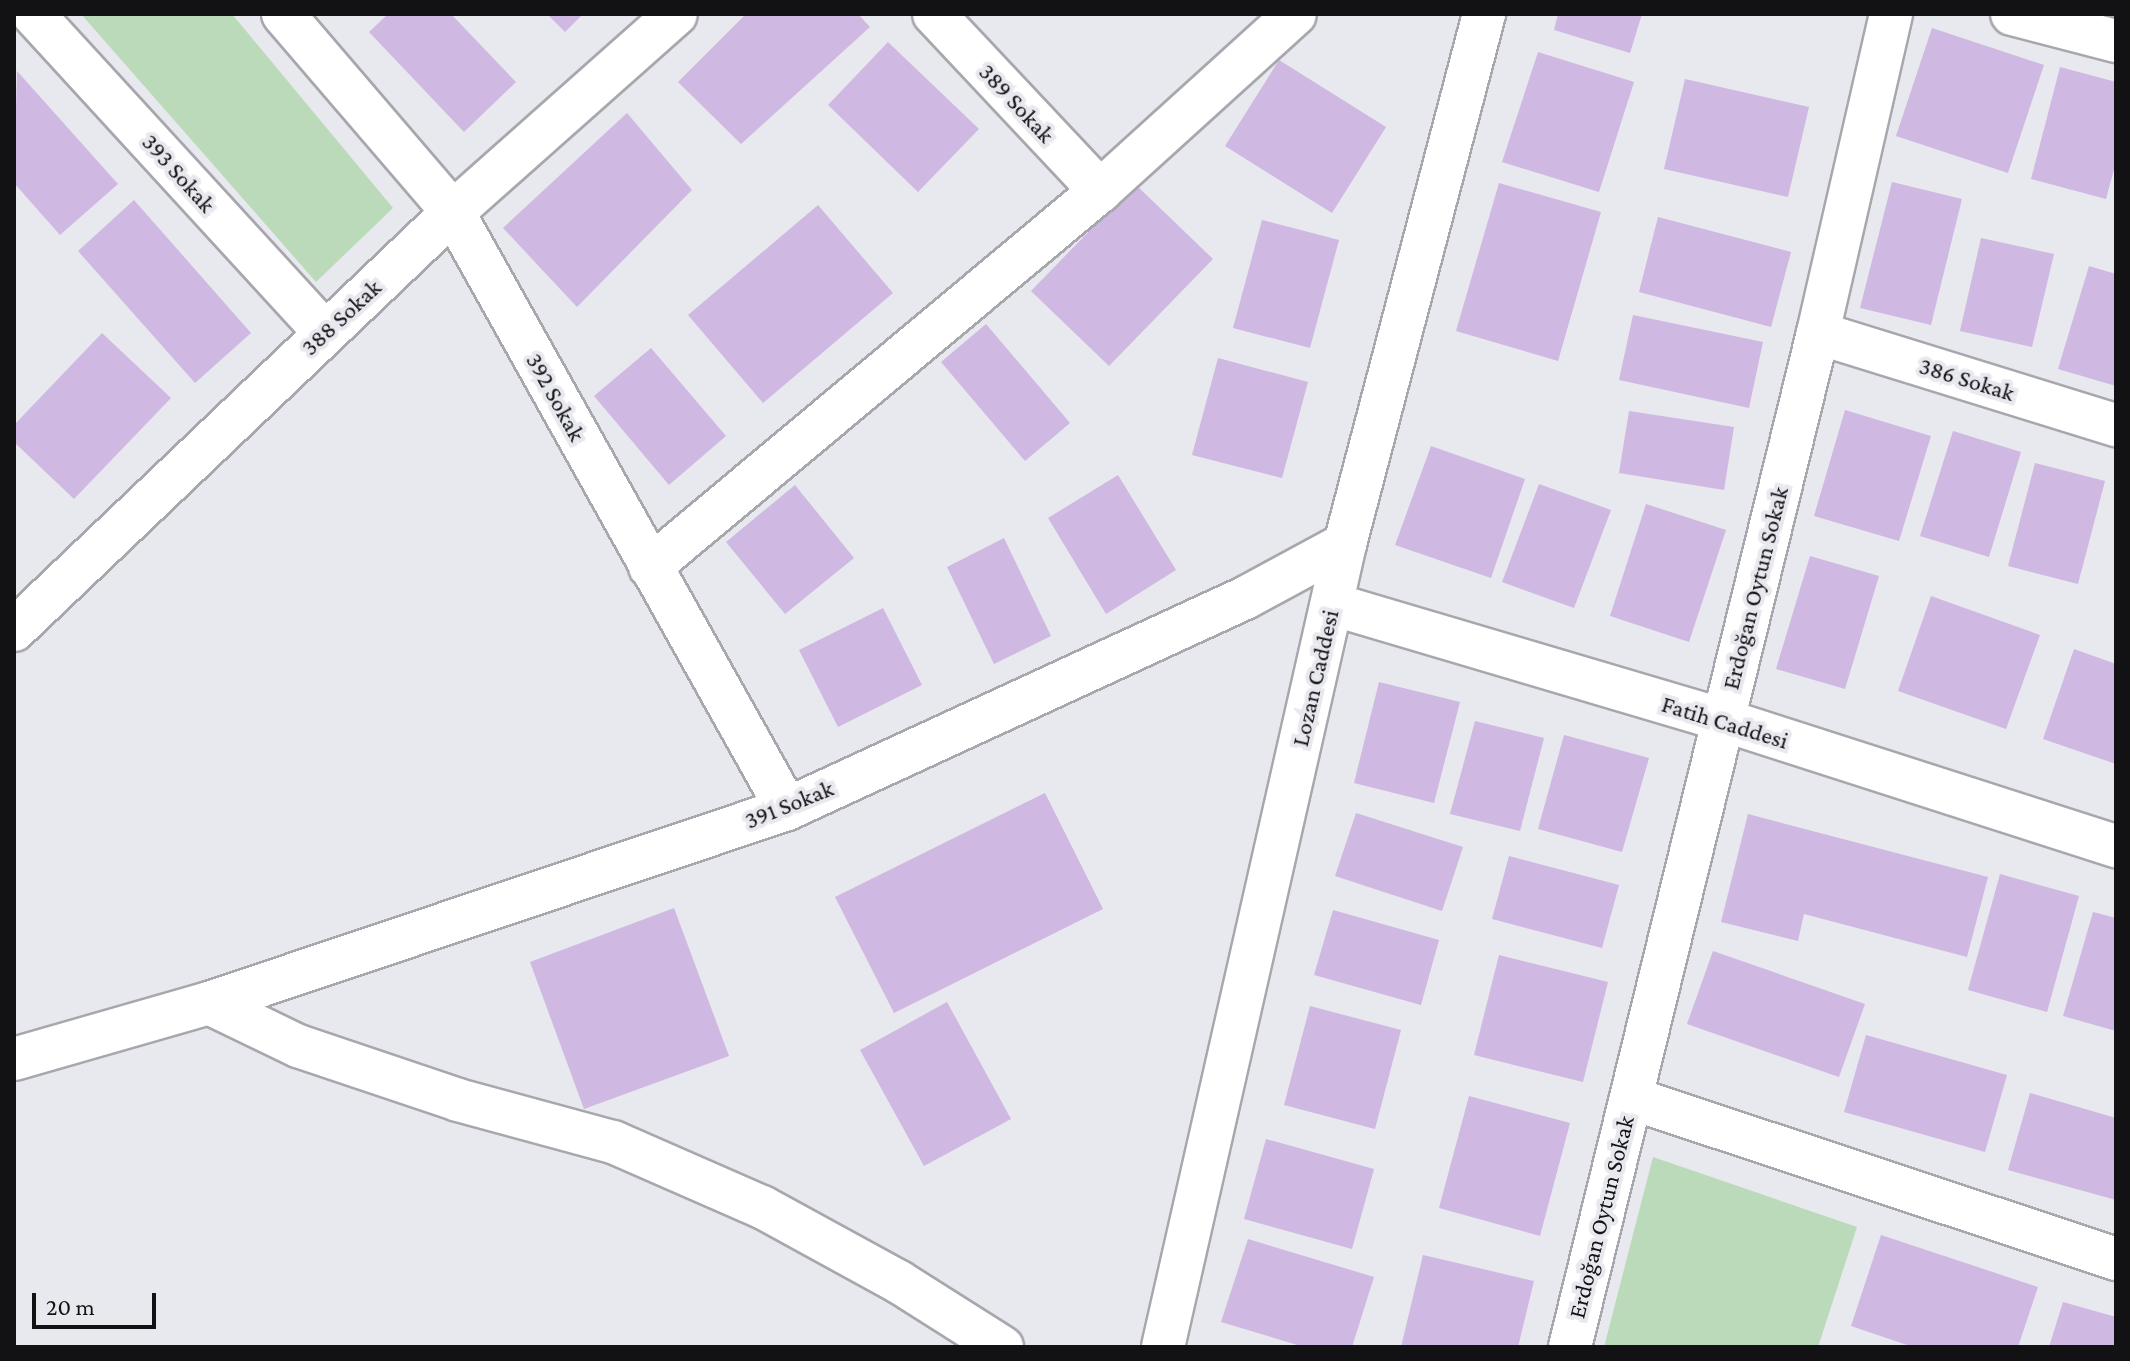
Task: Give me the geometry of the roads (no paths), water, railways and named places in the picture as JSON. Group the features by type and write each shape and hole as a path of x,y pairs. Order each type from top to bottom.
{"street":[{"name":"393 Sokak","path":"33,14 324,332"},
{"name":"392 Sokak","path":"283,14 453,212 787,809"},
{"name":"388 Sokak","path":"14,630 324,332 453,212 676,14"},
{"name":"389 Sokak","path":"934,14 1100,191"},
{"path":"650,567 1100,191 1295,14"},
{"name":"Lozan Caddesi","path":"1163,1347 1345,544 1484,14"},
{"name":"Erdoğan Oytun Sokak","path":"1570,1347 1818,333 1891,14"},
{"path":"2012,14 2116,41"},
{"name":"386 Sokak","path":"1818,333 2116,425"},
{"name":"391 Sokak","path":"14,1059 209,1003 787,809 1245,598 1345,544"},
{"name":"Fatih Caddesi","path":"1332,604 1723,720 2116,846"},
{"path":"209,1003 298,1046 458,1100 613,1142 762,1207 858,1259 1002,1347"},
{"path":"1631,1098 2116,1259"}]}
